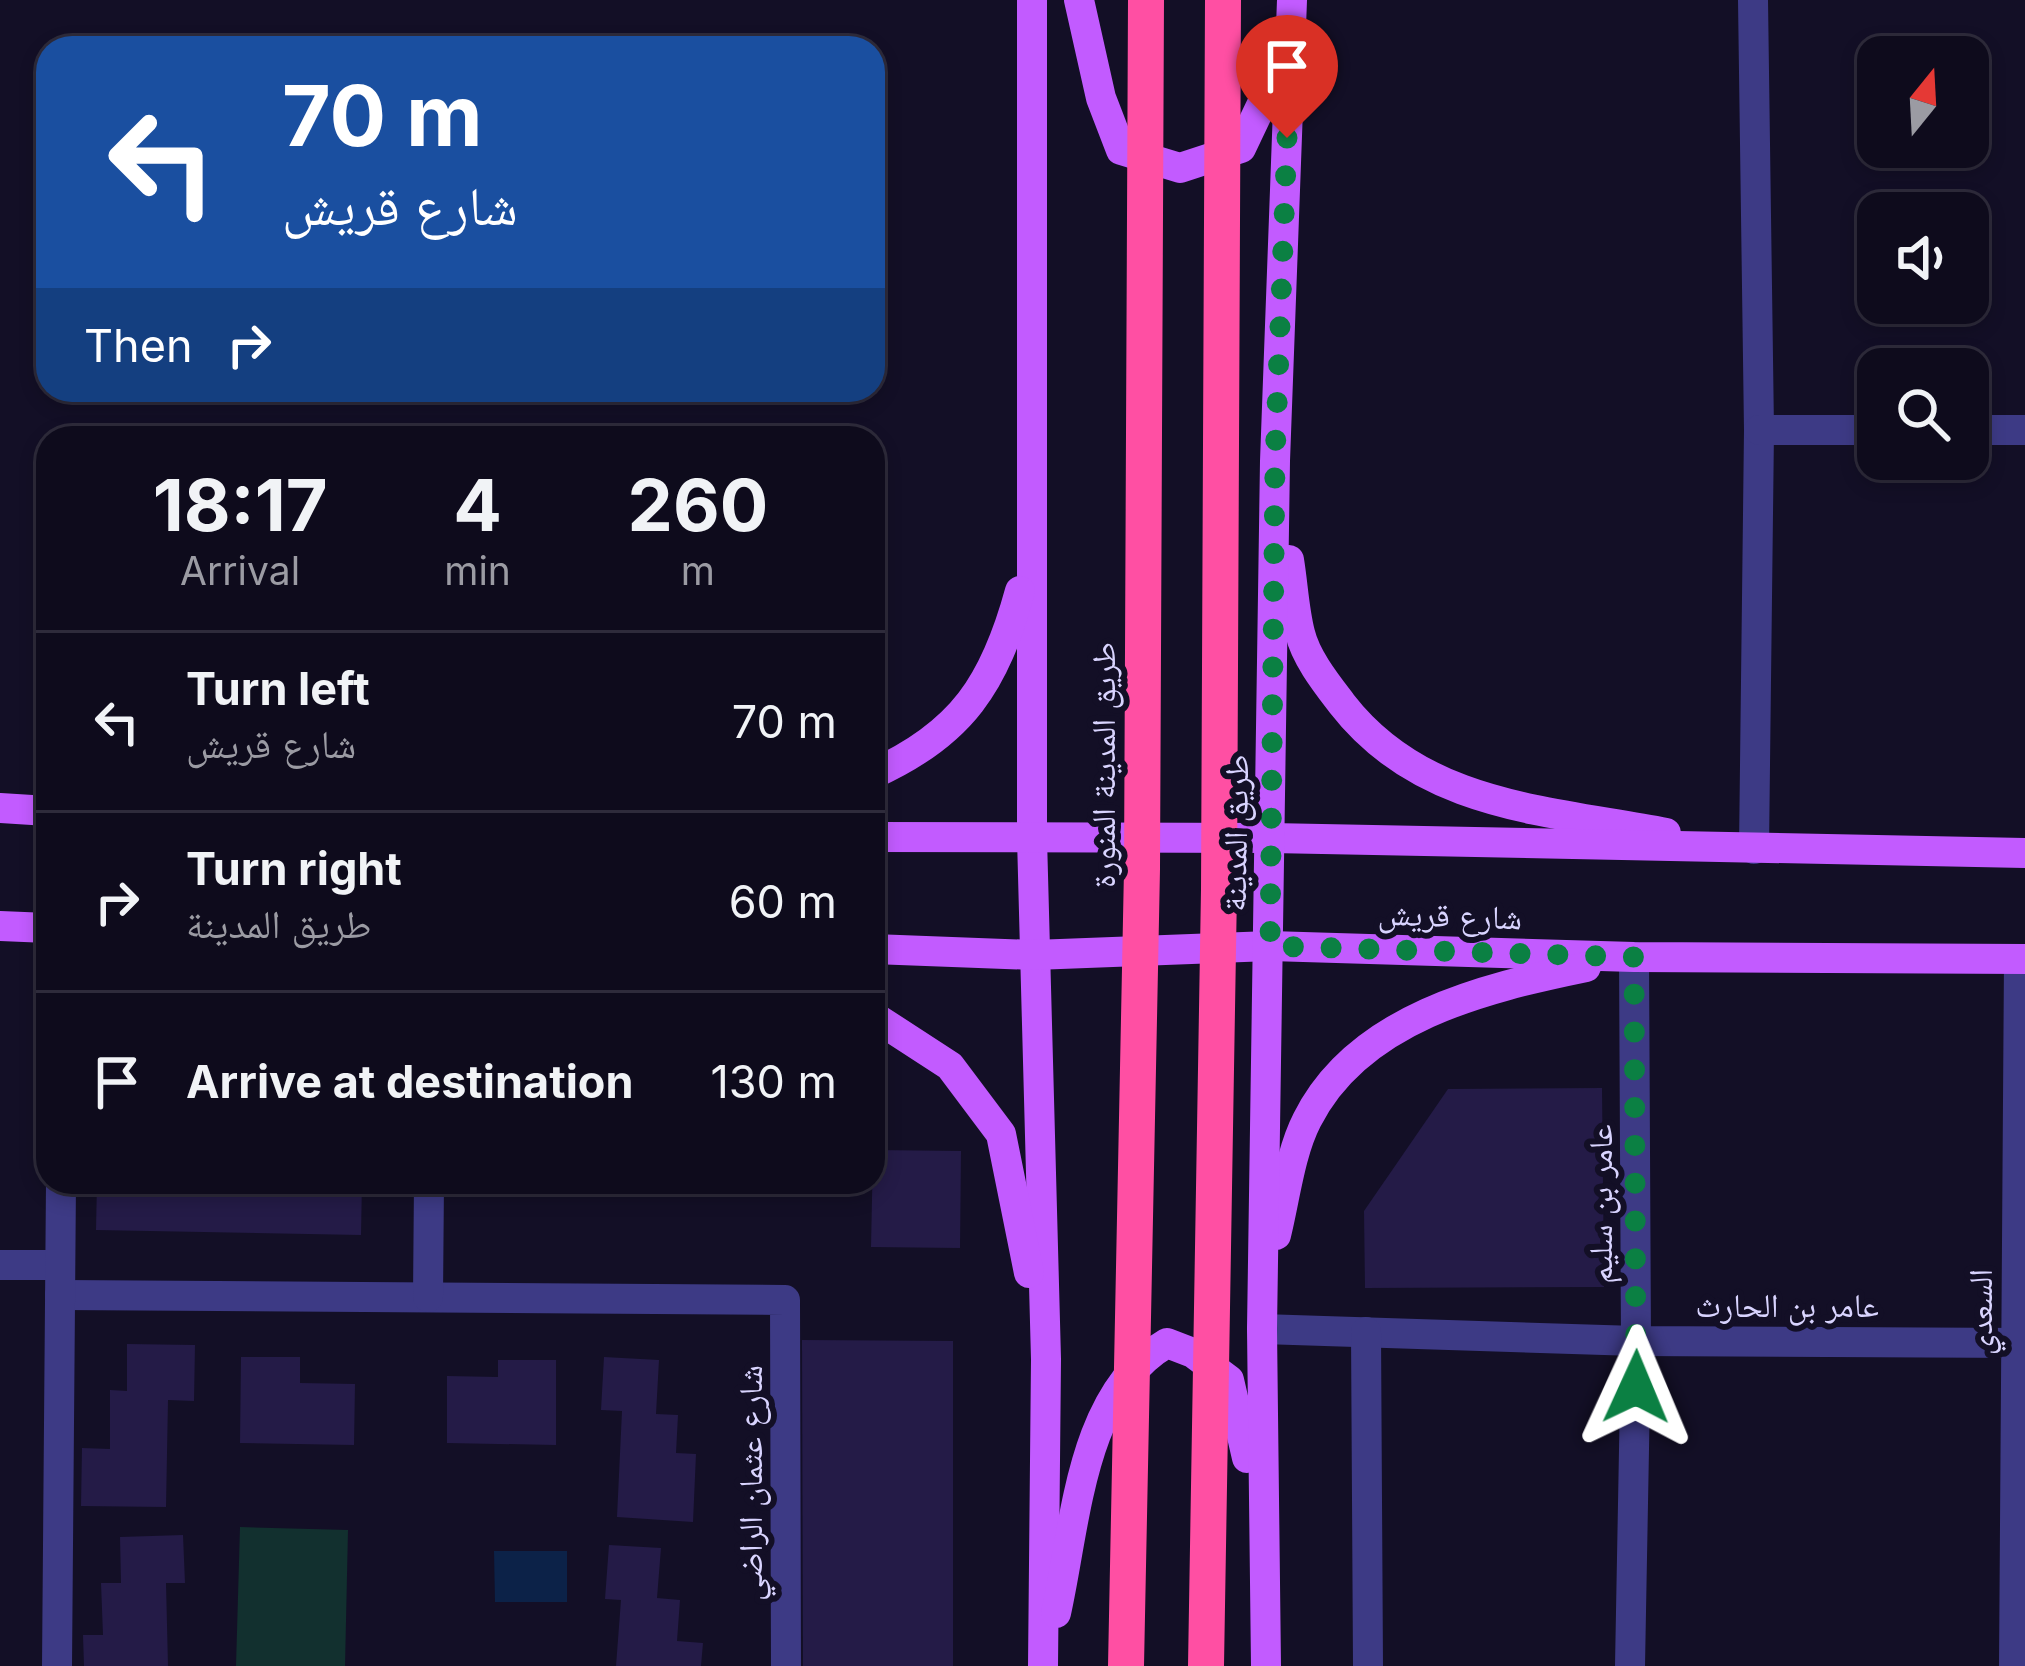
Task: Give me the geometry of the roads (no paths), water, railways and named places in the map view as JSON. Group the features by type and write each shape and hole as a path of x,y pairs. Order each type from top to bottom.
{"highway":[{"name":"طريق المدينة المنورة","path":"1126,1666 1142,868 1146,0"},
{"path":"1207,1666 1220,867 1223,0"}],"main road":[{"path":"1032,0 1032,838 1046,1359 1044,1666"},
{"path":"1079,0 1101,98 1120,151 1180,168 1241,148 1270,87 1280,0"},
{"name":"طريق المدينة","path":"1266,1658 1262,1287 1275,461 1292,0"},
{"path":"885,769 916,755 977,699 1004,649 1020,590 1030,381"},
{"path":"1275,461 1300,636 1323,680 1388,752 1433,782 1510,803 1754,849"},
{"path":"0,808 36,810"},
{"path":"885,836 1271,838 2025,853"},
{"path":"0,926 36,928"},
{"name":"شارع قريش","path":"885,949 1034,955 1270,946 1634,957 2022,958"},
{"path":"1262,1287 1306,1121 1343,1068 1400,1023 1531,978 1634,957"},
{"path":"885,1024 950,1066 1001,1134 1046,1359"},
{"path":"1044,1666 1099,1425 1114,1393 1150,1353 1168,1342 1193,1353 1229,1380 1244,1427 1266,1658"}],"street":[{"path":"1753,0 1759,430 1754,849"},
{"path":"1759,430 1857,430"},
{"path":"1989,430 2025,430"},
{"name":"عامر بن سليم","path":"1630,1666 1636,1341 1634,957"},
{"name":"السعدي","path":"2014,1666 2022,958"},
{"path":"56,1666 61,1194"},
{"path":"0,1265 60,1280 428,1297 429,1194"},
{"name":"شارع عثمان الراضي","path":"428,1297 785,1300 786,1666"},
{"name":"عامر بن الحارث","path":"1262,1329 1636,1341 2021,1343"},
{"path":"1366,1332 1368,1666"}],"water":[{"path":"494,1551 567,1551 567,1602 495,1602"}]}
